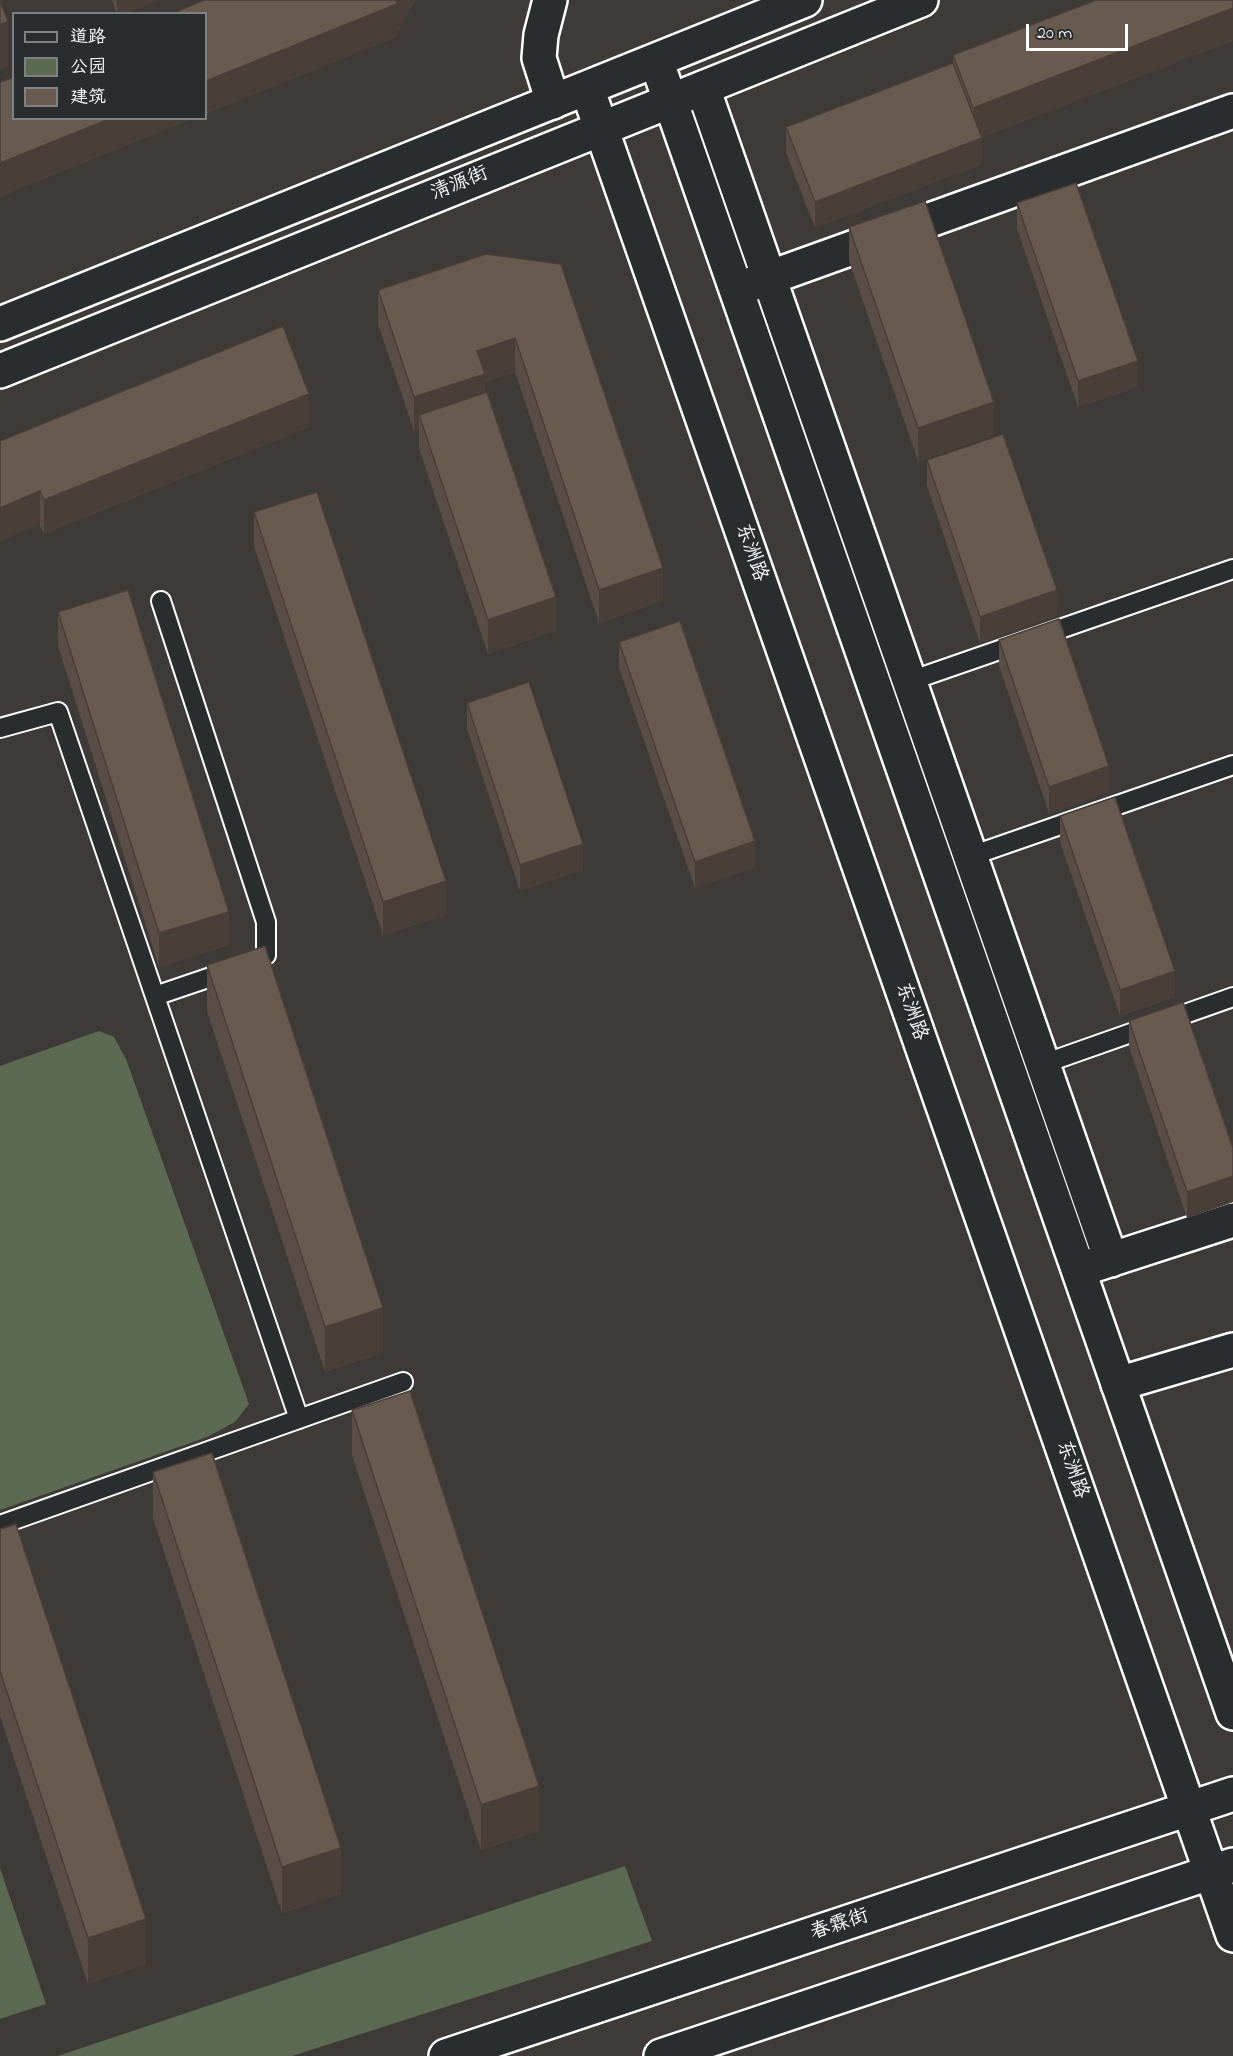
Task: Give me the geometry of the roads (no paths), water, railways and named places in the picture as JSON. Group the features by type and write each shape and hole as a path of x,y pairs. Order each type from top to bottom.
{"street":[{"path":"550,0 541,35 540,58 553,102"},
{"path":"0,324 805,0"},
{"name":"清源街","path":"0,371 921,0"},
{"path":"656,60 1233,1713"},
{"name":"东洲路","path":"587,88 1189,1808 1222,1869 1233,1935"},
{"path":"703,88 1112,1260"},
{"path":"736,290 1233,111"},
{"path":"1078,1270 1233,1220"},
{"path":"1118,1384 1233,1350"},
{"name":"春霖街","path":"446,2056 1233,1794"},
{"path":"661,2056 1222,1869"}],"lane":[{"path":"910,681 1233,569"},
{"path":"154,996 258,961 266,955 266,922 161,601"},
{"path":"0,728 58,712 299,1419"},
{"path":"970,856 1233,765"},
{"path":"1043,1064 1233,997"},
{"path":"0,1525 402,1382"}]}
